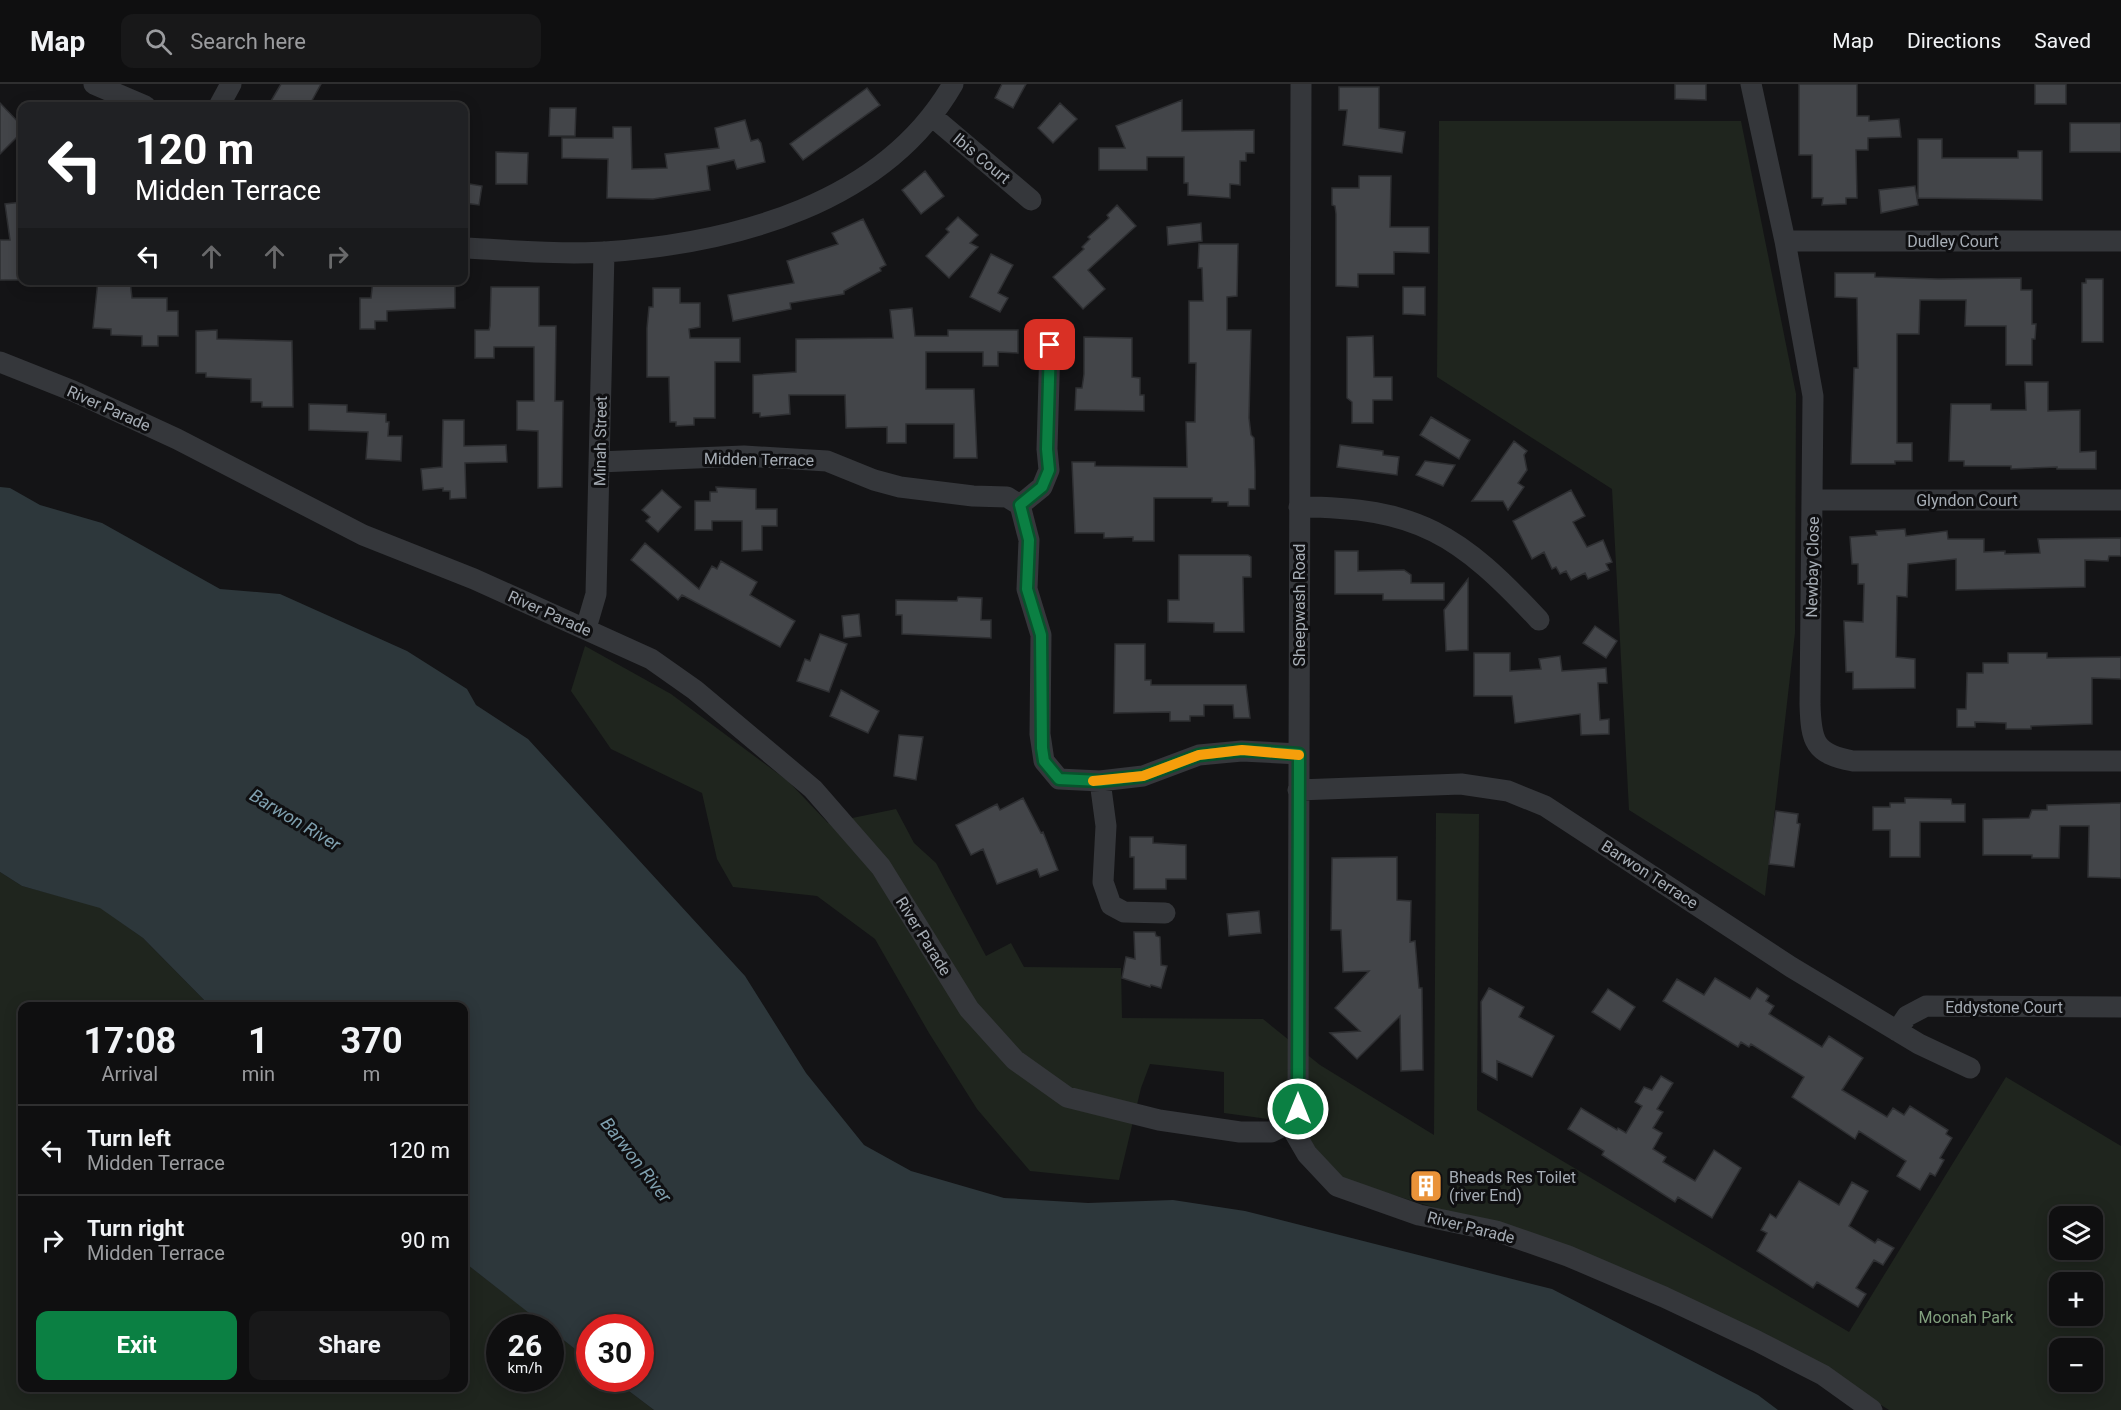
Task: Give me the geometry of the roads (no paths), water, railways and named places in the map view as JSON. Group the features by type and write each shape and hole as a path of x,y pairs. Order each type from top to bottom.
{"street":[{"path":"94,84 136,102"},
{"path":"221,102 231,84"},
{"path":"468,248 604,252 684,242 762,226 819,203 867,175 933,117 953,84"},
{"name":"Sheepwash Road","path":"1290,1124 1298,1109 1301,84"},
{"name":"Newbay Close","path":"1751,84 1785,241 1813,396 1810,725 1820,750 1835,758 1852,761 2121,761"},
{"name":"Ibis Court","path":"933,117 1031,200"},
{"name":"Dudley Court","path":"1785,241 2121,241"},
{"name":"Minah Street","path":"586,628 596,594 604,252"},
{"path":"1050,345 1047,449 1049,470 1042,487 1020,505 1029,540 1027,589 1041,635 1041,734 1044,761 1059,779 1100,781 1143,776 1199,755 1242,750 1299,754"},
{"name":"River Parade","path":"0,362 73,391 177,439 363,535 586,628 651,659 695,690 813,789 881,867 969,1009 1015,1060 1067,1097 1159,1119 1240,1132 1271,1132 1290,1124 1307,1154 1337,1186 1419,1215 1496,1231 1568,1256 1664,1297 1757,1341 1823,1376 1872,1410"},
{"name":"Midden Terrace","path":"599,462 744,456 827,461 874,480 900,487 973,496 1007,497 1020,505"},
{"name":"Glyndon Court","path":"1812,500 2121,500"},
{"path":"1299,507 1366,510 1402,518 1440,534 1489,567 1539,620"},
{"path":"1100,781 1106,826 1103,882 1111,905 1124,912 1165,912"},
{"name":"Barwon Terrace","path":"1299,790 1461,784 1508,791 1545,806 1791,967 1896,1030 1970,1068"},
{"name":"Eddystone Court","path":"1896,1030 1907,1016 1926,1006 2121,1007"}],"water":[{"name":"Barwon River","path":"0,487 10,488 40,505 102,523 220,589 280,594 407,651 467,689 476,705 528,739 745,976 806,1073 864,1145 911,1171 1004,1198 1088,1203 1173,1200 1245,1211 1552,1289 1758,1395 1778,1410 654,1410 630,1392 654,1392 654,1314 576,1314 576,1350 564,1340 564,1314 530,1314 468,1265 468,1002 206,1002 143,938 100,908 22,886 0,872"}],"place":[{"name":"Bheads Res Toilet (river End)","path":"1426,1186"}],"park label":[{"name":"Moonah Park","path":"1966,1317"}]}
